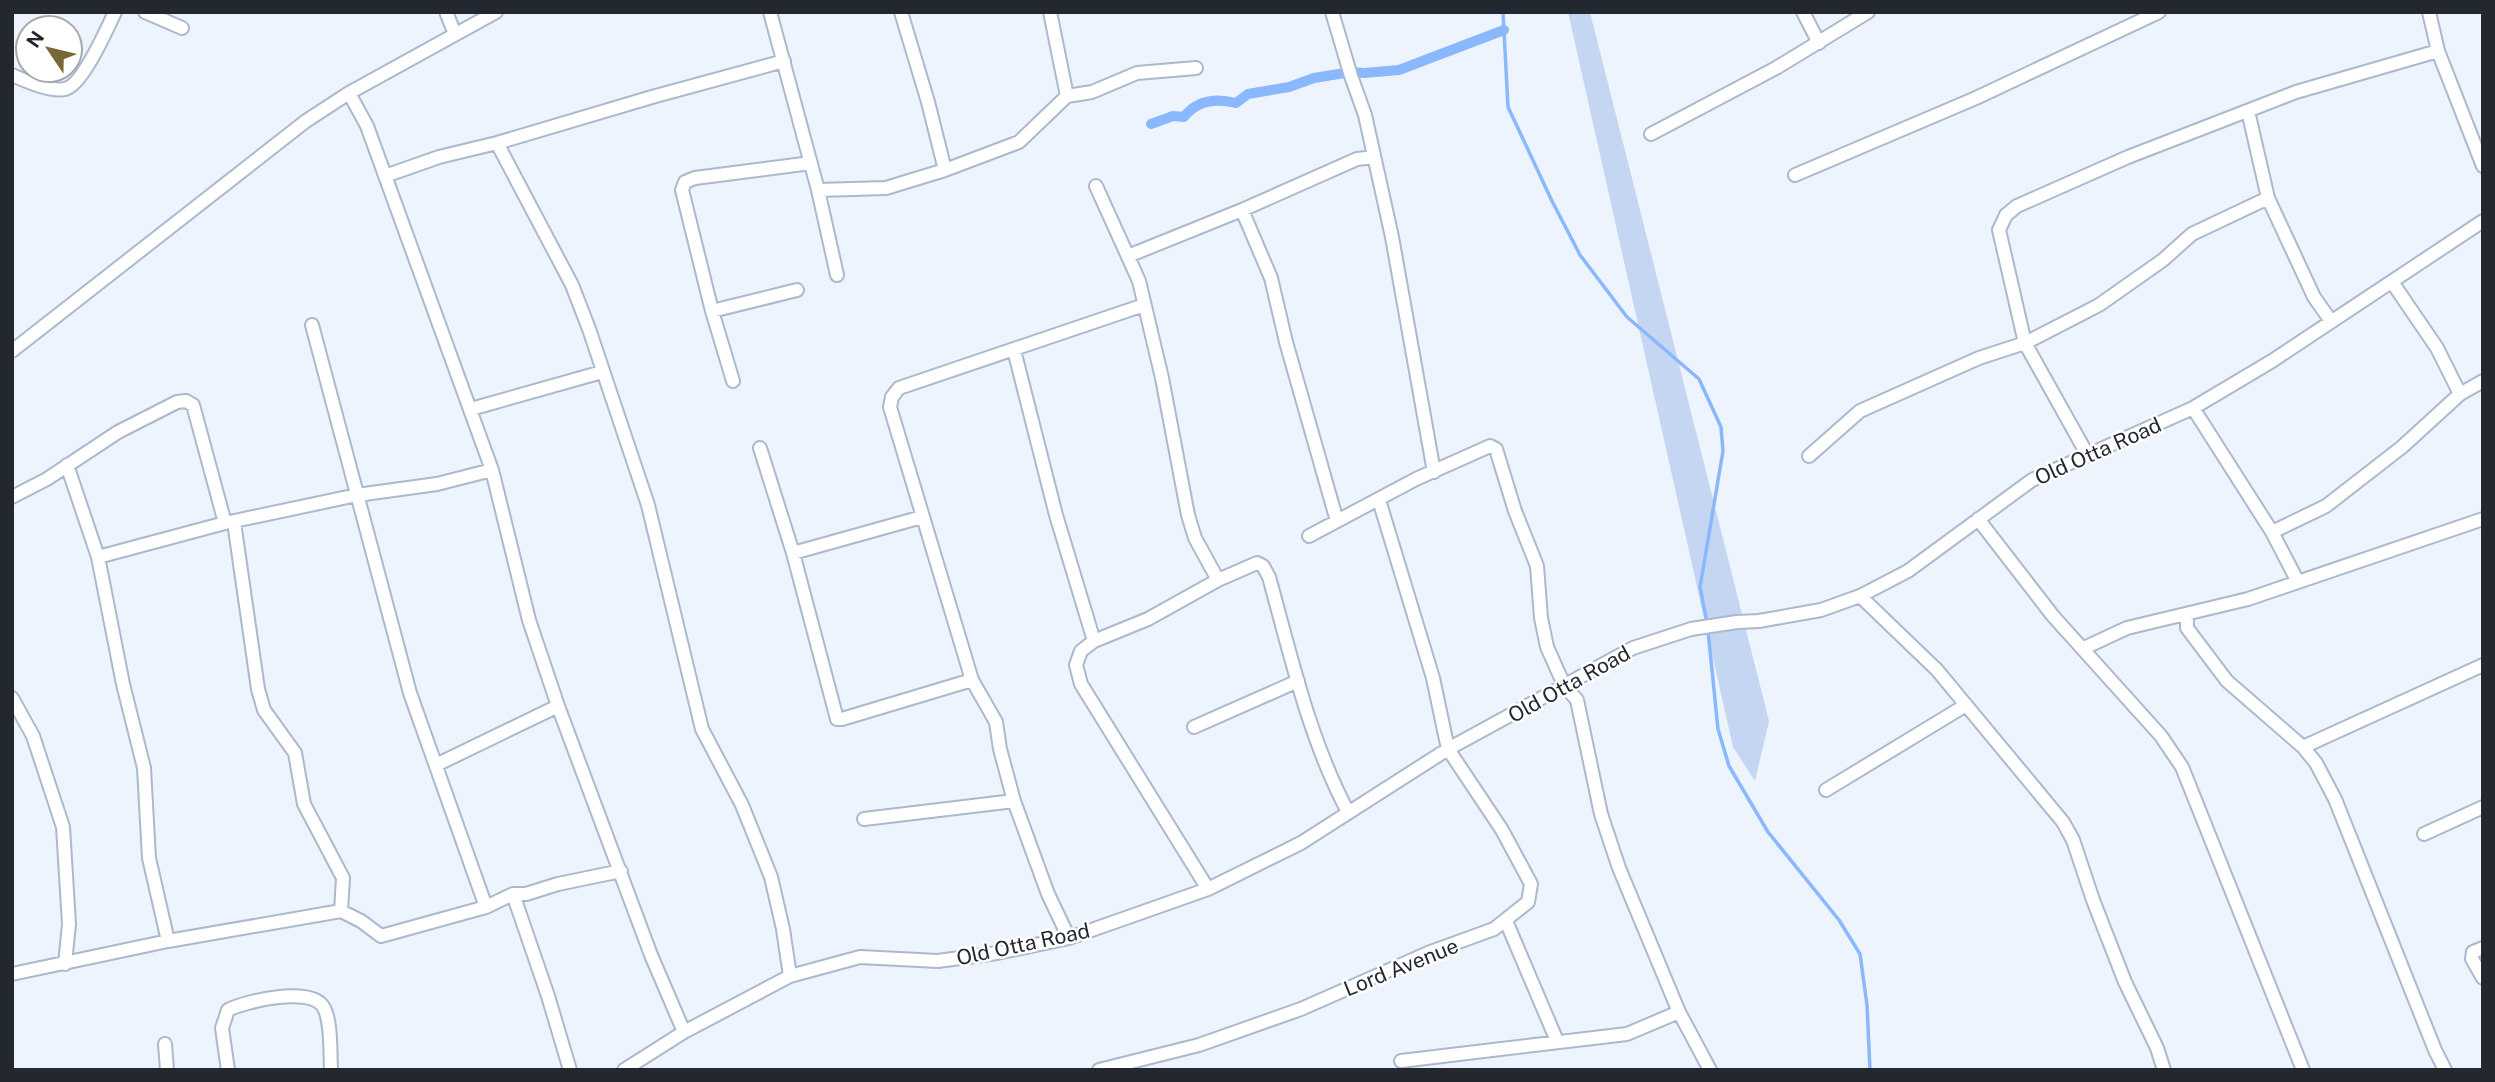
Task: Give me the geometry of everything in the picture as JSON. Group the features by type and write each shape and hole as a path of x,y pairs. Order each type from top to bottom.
{"street":[{"path":"12,75 52,88 63,90 72,87 93,56 114,12"},
{"path":"145,12 182,28"},
{"path":"446,12 455,33"},
{"path":"12,351 306,121 349,93 496,12"},
{"path":"770,12 818,190 837,275"},
{"path":"901,12 945,170"},
{"path":"1051,12 1067,96"},
{"path":"1332,12 1365,115 1412,343 1434,472"},
{"path":"1803,12 1819,43"},
{"path":"1651,134 1776,68 1868,12"},
{"path":"1795,175 1976,98 2160,12"},
{"path":"2428,12 2438,51 2483,166"},
{"path":"2087,454 2025,343 1999,230 2006,215 2017,206 2128,157 2296,92 2438,51"},
{"path":"385,176 439,157 497,144 784,61"},
{"path":"818,190 886,188 945,170 1019,142 1067,96 1092,92 1137,73 1196,68"},
{"path":"349,93 367,126 492,470 529,620 558,706 651,956 684,1032"},
{"path":"2248,111 2268,198 2314,297 2331,321"},
{"path":"497,144 572,285 648,505 702,729 742,805 771,877 790,976"},
{"path":"1128,256 1348,163 1374,157"},
{"path":"733,381 712,311 682,190 685,182 695,178 811,163"},
{"path":"1096,186 1139,281 1162,378 1188,515 1195,538 1218,580"},
{"path":"1809,456 1860,411 1979,358 2025,343 2099,305 2163,260 2192,234 2268,198"},
{"path":"1242,209 1271,278 1289,354 1337,522"},
{"name":"Old Otta Road","path":"624,1070 684,1032 790,976 860,957 938,961 997,953 1069,938 1208,890 1301,843 1448,749 1633,648 1675,633 1821,610 1860,596 1908,571 2032,480 2193,408 2483,221"},
{"path":"2392,282 2437,348 2460,394"},
{"path":"712,311 797,290"},
{"path":"1069,938 1048,894 1014,801 996,722 972,680 890,407 892,397 899,388 1144,305"},
{"path":"312,325 410,693 486,907"},
{"path":"1014,350 1053,502 1094,641"},
{"path":"471,409 602,372"},
{"path":"2272,532 2326,506 2402,447 2460,394 2483,382"},
{"path":"12,497 47,479 118,432 177,402 186,401 193,405 230,522 258,689 264,710 295,753 304,804 343,878 341,911"},
{"path":"2193,408 2272,532 2298,582"},
{"path":"1309,536 1434,472 1490,446 1496,449 1515,511 1537,566 1541,618 1548,647 1564,685 1577,700 1601,814 1619,868 1679,1012 1710,1070"},
{"path":"761,448 793,553 835,716 842,719 972,680"},
{"path":"67,465 98,557 144,768 149,858 168,941"},
{"path":"98,557 230,522 357,495 437,484 492,470"},
{"path":"1379,500 1433,678 1448,749"},
{"path":"793,553 922,517"},
{"path":"1978,519 2053,616 2161,736 2182,768 2302,1070"},
{"path":"2084,648 2127,628 2248,599 2483,519"},
{"path":"1208,890 1081,684 1076,665 1081,651 1094,641 1148,619 1218,580 1257,563 1263,566 1269,577 1327,771 1348,812"},
{"path":"1860,596 1937,670 2068,830 2120,970 2157,1048 2164,1070"},
{"path":"2188,615 2187,628 2227,681 2303,747 2316,763 2335,799 2445,1070"},
{"path":"2303,747 2483,665"},
{"path":"1194,727 1298,681"},
{"path":"12,698 33,736 63,827 69,924 65,964"},
{"path":"1825,790 1966,705"},
{"path":"436,765 558,706"},
{"name":"Lord Avenue","path":"1099,1070 1199,1045 1301,1009 1428,953 1474,938 1506,921 1528,902 1531,884 1502,830 1448,749"},
{"path":"864,819 1014,801"},
{"path":"2424,834 2483,807"},
{"path":"12,974 168,941 341,911 361,921 381,936 486,907 513,894 526,894 558,884 621,871"},
{"path":"513,894 570,1070"},
{"path":"1506,921 1557,1041"},
{"path":"2483,948 2473,952 2472,959 2483,978"},
{"path":"228,1070 222,1028 228,1010 238,1005 295,995 313,999 322,1005 328,1021 331,1070"},
{"path":"1401,1061 1627,1034 1679,1012"},
{"path":"165,1044 167,1070"}],"shaded area":[{"path":"1568,12 1590,12 1769,721 1755,781 1733,747"}],"waterway":[{"path":"1503,12 1508,107 1580,255 1627,317 1699,379 1721,427 1723,451 1700,587 1707,623"},
{"path":"1151,124 1173,116 1184,117 1195,107 1207,102 1236,103 1248,94 1289,87 1314,78 1351,72 1399,70 1504,30"},
{"path":"1708,631 1718,729 1729,766 1768,832 1839,920 1860,954 1867,1005 1870,1070"}]}
